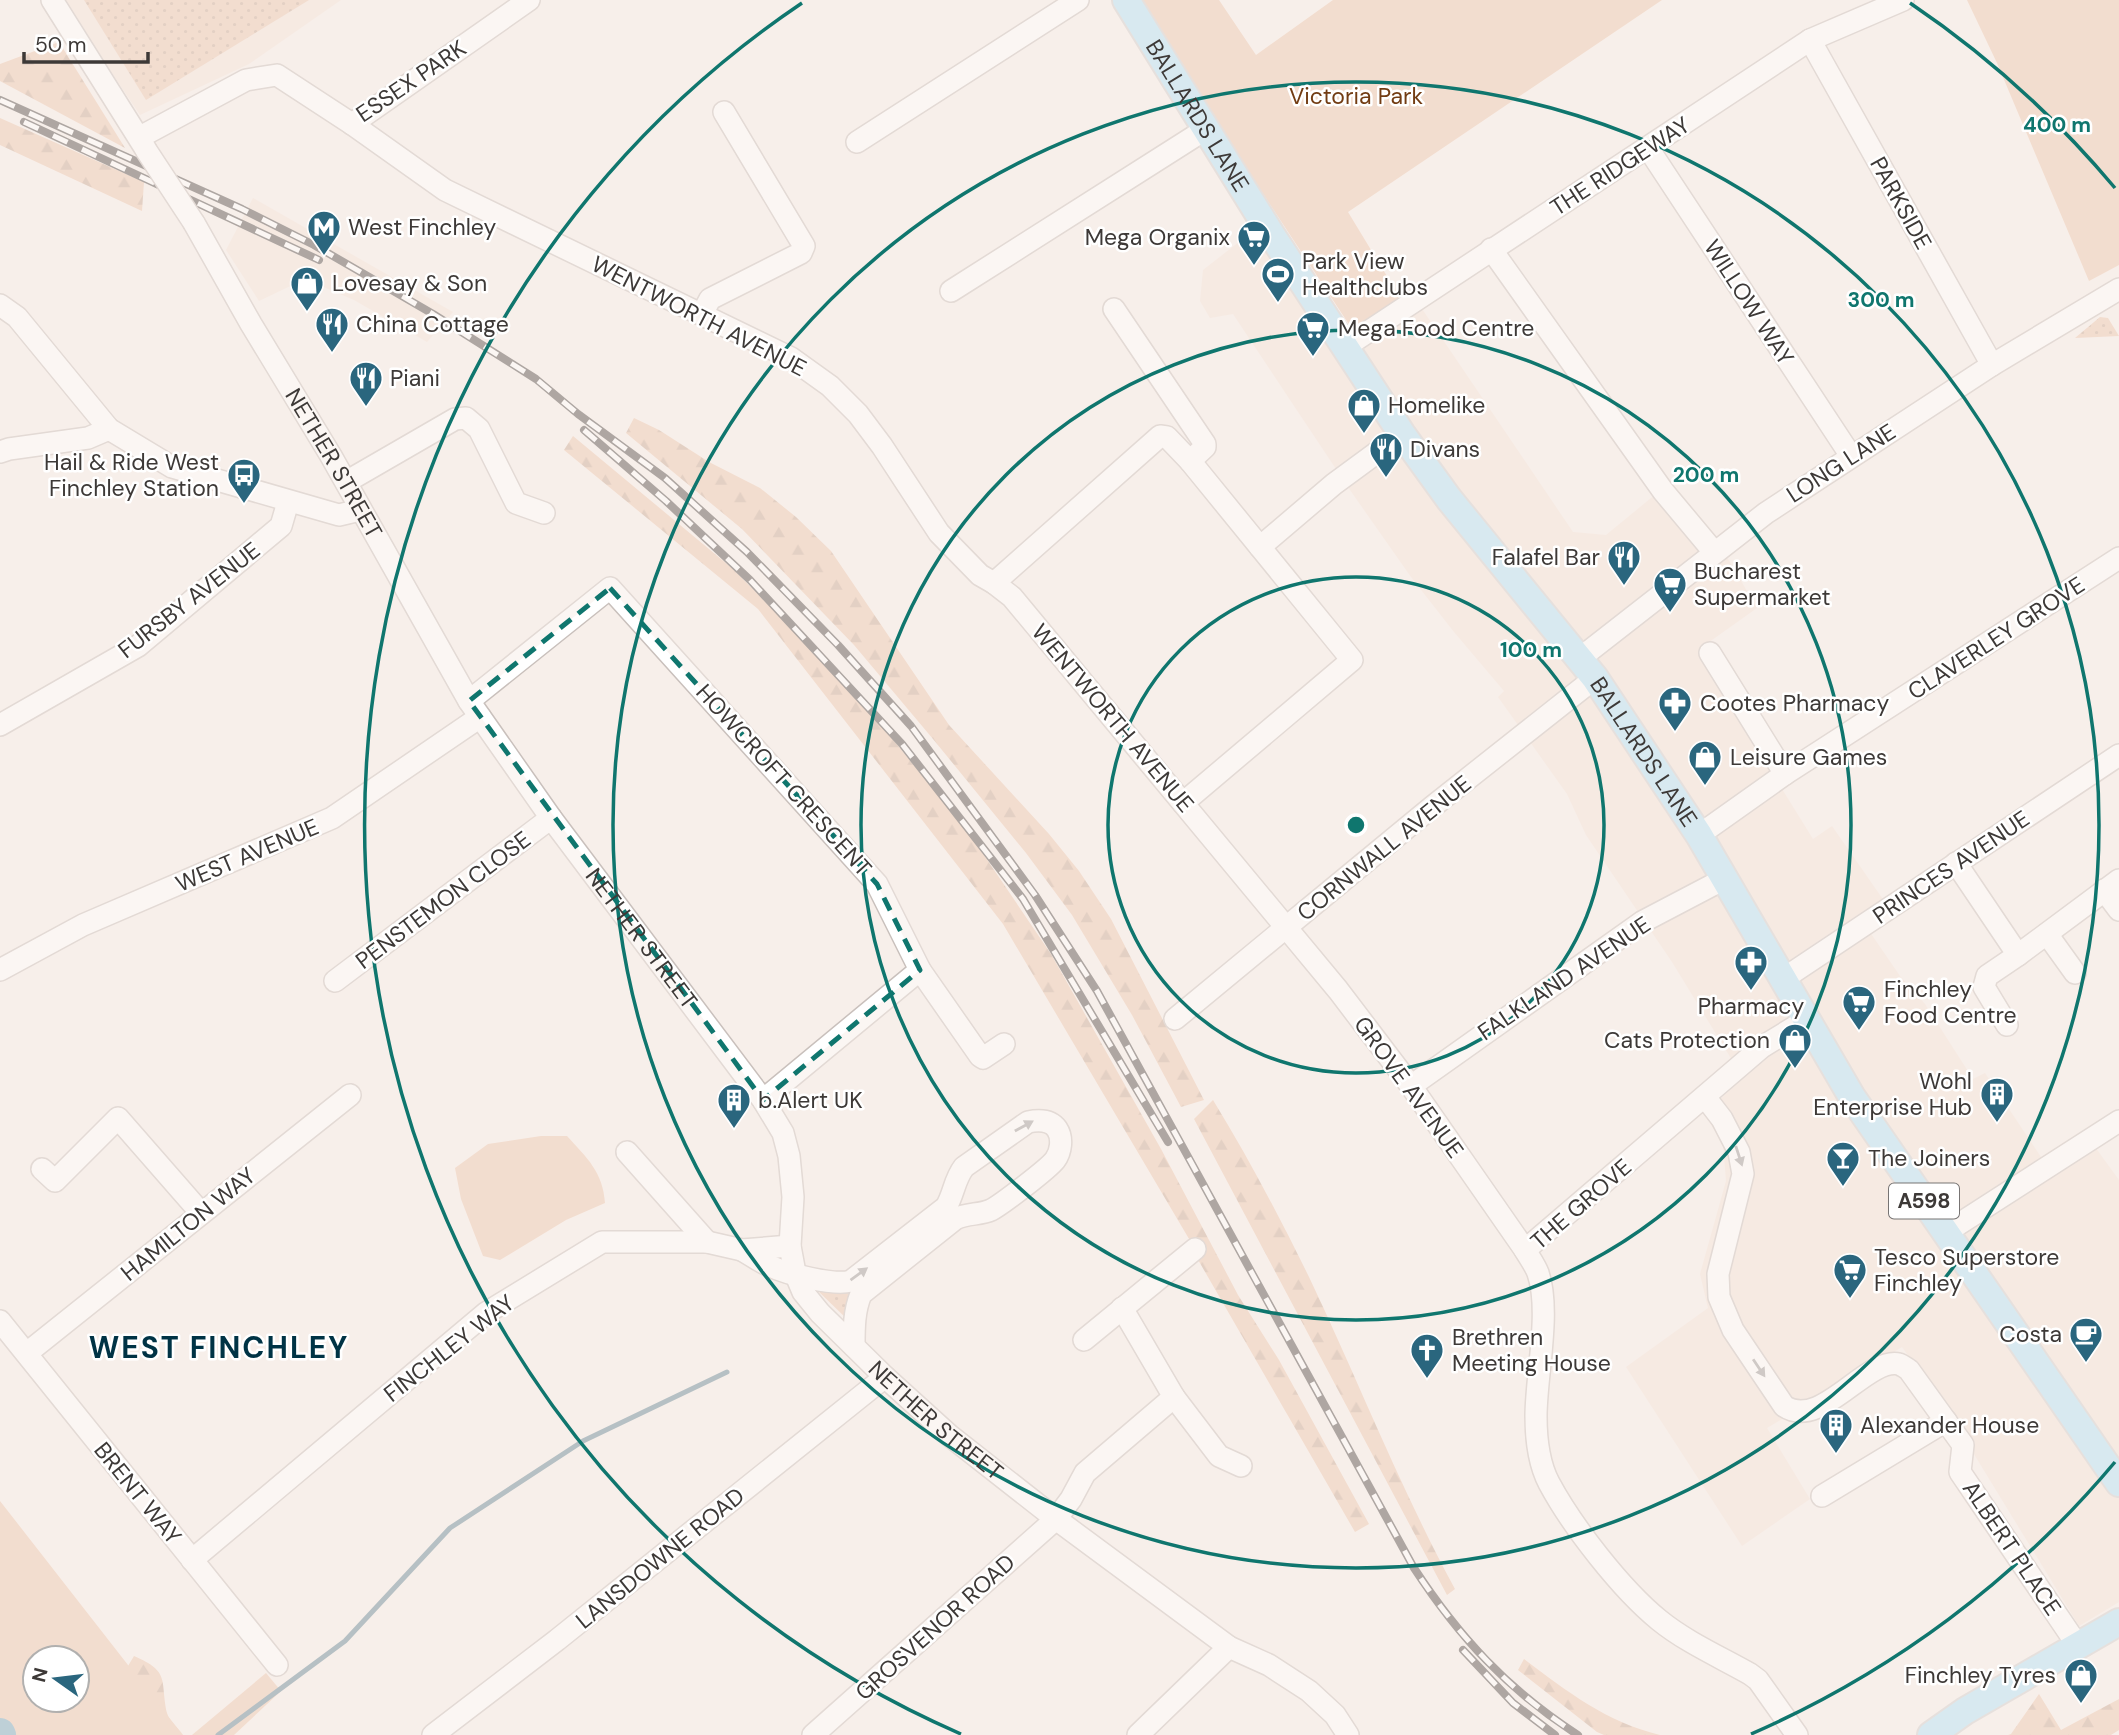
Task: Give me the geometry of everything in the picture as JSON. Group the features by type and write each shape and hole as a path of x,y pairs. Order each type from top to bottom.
{"main road":[{"name":"BALLARDS LANE","path":"1126,0 1271,234 1402,434 1449,499 1587,669 1699,835 1852,1097 1945,1233 2114,1465"},
{"path":"1931,1735 1965,1711 2118,1622"}],"street":[{"name":"NETHER STREET","path":"52,0 194,223 475,709 551,818 763,1100 783,1133 789,1156 793,1196 790,1246 795,1273 803,1292 820,1313 885,1377 949,1435 1229,1647 1269,1665 1309,1691 1335,1715 1348,1735"},
{"name":"ESSEX PARK","path":"143,143 246,80 277,75 352,124 529,0"},
{"path":"857,142 1078,0"},
{"name":"THE RIDGEWAY","path":"1345,347 1810,40 1903,0"},
{"name":"PARKSIDE","path":"1810,40 1992,365"},
{"path":"702,314 710,299 801,253 804,246 724,112"},
{"name":"WENTWORTH AVENUE","path":"352,124 445,190 791,358 830,386 858,414 882,446 920,508 939,533 980,575 1012,597 1287,928"},
{"path":"951,291 1206,129"},
{"name":"WILLOW WAY","path":"1648,148 1850,456"},
{"path":"1492,249 1663,491 1714,552"},
{"name":"LONG LANE","path":"1587,669 1714,552 1766,513 1992,365 2117,293"},
{"path":"0,305 17,317 109,429 172,467 339,515 360,509"},
{"path":"1114,309 1205,444 1190,461"},
{"path":"346,482 455,419 466,418 479,429 516,503 544,513"},
{"path":"0,452 88,438 109,429"},
{"path":"1259,547 1334,484 1402,434"},
{"path":"994,583 1160,436 1167,437 1190,461 1352,660 1184,803"},
{"name":"FURSBY AVENUE","path":"0,725 138,646 281,526 288,502"},
{"name":"CLAVERLEY GROVE","path":"1699,835 1786,774 2119,558"},
{"name":"HOWCROFT CRESCENT","path":"475,709 610,588 877,884 920,970"},
{"path":"1710,653 1786,774"},
{"name":"CORNWALL AVENUE","path":"1175,1019 1432,807 1587,669"},
{"name":"WEST AVENUE","path":"0,970 83,925 332,818 475,709"},
{"name":"PRINCES AVENUE","path":"1783,979 2119,755"},
{"name":"PENSTEMON CLOSE","path":"335,981 551,818"},
{"path":"1956,863 2018,955"},
{"name":"FALKLAND AVENUE","path":"1410,1086 1642,922 1724,879"},
{"path":"2007,1025 1984,987 1987,976 2112,885 2119,910"},
{"name":"GROVE AVENUE","path":"1287,928 1338,990 1410,1086 1525,1250"},
{"path":"2047,934 2075,973"},
{"path":"763,1100 920,970 980,1056 987,1057 1004,1044"},
{"name":"THE GROVE","path":"1797,1735 1758,1680 1691,1642 1641,1603 1606,1565 1548,1482 1540,1460 1536,1416 1542,1298 1538,1273 1525,1250 1762,1047 1806,1020"},
{"name":"HAMILTON WAY","path":"27,1353 350,1096"},
{"path":"1705,1097 1722,1119 1739,1152 1743,1174 1718,1274 1719,1297 1732,1330 1784,1406 1792,1411 1811,1410 1883,1366 1900,1364 1909,1370 1946,1420 1822,1496"},
{"path":"42,1169 55,1181 118,1118 201,1213"},
{"path":"741,1250 771,1267 821,1281 841,1284 850,1281 946,1207 952,1196 956,1177 975,1160 1028,1122 1040,1120 1058,1129 1061,1140 1054,1160 992,1209 967,1213 954,1219 861,1294 854,1326 854,1346"},
{"path":"1945,1233 2119,1121"},
{"path":"627,1152 707,1242"},
{"name":"FINCHLEY WAY","path":"192,1560 486,1313 602,1242 707,1242 741,1250 790,1246"},
{"path":"1084,1340 1195,1249"},
{"path":"1122,1308 1174,1397 1219,1456 1241,1466"},
{"name":"BRENT WAY","path":"0,1321 277,1665"},
{"name":"LANSDOWNE ROAD","path":"433,1735 557,1640 885,1377"},
{"name":"GROSVENOR ROAD","path":"813,1735 1056,1518 1071,1499 1085,1473 1174,1397"},
{"name":"ALBERT PLACE","path":"1946,1420 1963,1445 1960,1472 2078,1646"},
{"path":"1138,1735 1229,1647"}],"highlighted area":[{"path":"610,588 877,884 920,970 763,1100 469,701"}],"shaded area":[{"path":"63,0 341,0 249,64 140,115"},
{"path":"253,198 453,312 427,342 354,300 305,279 259,301 226,250"},
{"path":"1253,231 1333,355 1416,300 1573,532 1606,535 1662,489 1721,547 1757,608 1705,645 1777,781 1813,839 1832,826 1889,908 1865,925 1900,976 1925,1004 1973,1079 1985,1073 2047,1166 2090,1140 2119,1180 2119,1602 2079,1626 1947,1410 1902,1347 1767,1428 1810,1499 1742,1546 1626,1367 1708,1308 1700,1274 1726,1181 1723,1143 1704,1114 1743,1078 1672,962 1586,835 1567,794 1498,697 1504,691 1411,577 1233,314 1210,318 1200,301 1203,270"}],"green space":[{"path":"84,0 309,0 146,100"},
{"name":"Victoria Park","path":"1142,0 1219,0 1256,55 1333,0 1662,0 1348,212 1399,296 1399,303 1354,332 1244,165"},
{"path":"1967,0 2119,0 2119,265 2089,281 1997,63"},
{"path":"59,42 125,148 0,81 0,64"},
{"path":"0,118 144,182 142,211 0,145"},
{"path":"2100,317 2108,318 2119,336 2075,338"},
{"path":"634,418 760,488 796,517 831,551 949,725 1049,834 1079,871 1111,919 1204,1100 1181,1107 1132,1015 1072,915 1026,853 933,739 854,645 742,529 626,433"},
{"path":"573,436 733,569 887,732 971,836 1051,954 1161,1149 1238,1295 1279,1360 1369,1524 1355,1532 1193,1251 1195,1249 1003,924 758,609 564,450"},
{"path":"1213,1100 1263,1187 1309,1277 1398,1473 1455,1589 1447,1595 1194,1119"},
{"path":"541,1136 567,1136 597,1174 605,1203 566,1220 500,1260 483,1256 461,1199 455,1168 488,1144"},
{"path":"854,1286 847,1319 818,1291 819,1289"},
{"path":"0,1501 183,1735 0,1735"},
{"path":"134,1656 159,1672 168,1716 183,1735 122,1676"},
{"path":"1524,1659 1605,1714 1660,1735 1604,1735 1597,1732 1518,1670"},
{"path":"266,1673 281,1691 234,1735 192,1735"},
{"path":"2039,1694 2061,1730 2119,1699 2119,1730 2111,1735 2008,1735"}],"waterway":[{"path":"218,1735 345,1641 450,1528 583,1441 727,1372"}],"railway":[{"path":"0,100 242,209 314,245 433,314 536,379 578,414 665,478 747,552 838,645 911,726 1035,895 1097,991 1414,1568 1467,1639 1507,1681 1578,1735"},
{"path":"24,122 319,260"},
{"path":"584,430 666,501 750,580 902,744 1023,899 1168,1142"},
{"path":"1463,1650 1513,1703 1555,1735"}],"place":[{"name":"West Finchley","path":"324,257"},
{"name":"Mega Organix","path":"1254,267"},
{"name":"Park View Healthclubs","path":"1278,304"},
{"name":"Lovesay & Son","path":"307,313"},
{"name":"China Cottage","path":"332,354"},
{"name":"Mega Food Centre","path":"1313,358"},
{"name":"Piani","path":"366,408"},
{"name":"Homelike","path":"1364,435"},
{"name":"Divans","path":"1386,479"},
{"name":"Hail & Ride West Finchley Station","path":"244,505"},
{"name":"Falafel Bar","path":"1624,587"},
{"name":"Bucharest Supermarket","path":"1670,614"},
{"name":"Cootes Pharmacy","path":"1675,733"},
{"name":"Leisure Games","path":"1705,787"},
{"name":"Pharmacy","path":"1751,992"},
{"name":"Finchley Food Centre","path":"1859,1032"},
{"name":"Cats Protection","path":"1795,1070"},
{"name":"Wohl Enterprise Hub","path":"1997,1124"},
{"name":"b.Alert UK","path":"734,1130"},
{"name":"The Joiners","path":"1843,1188"},
{"name":"Tesco Superstore Finchley","path":"1850,1300"},
{"name":"Costa","path":"2086,1364"},
{"name":"Brethren Meeting House","path":"1427,1380"},
{"name":"Alexander House","path":"1836,1455"},
{"name":"Finchley Tyres","path":"2081,1705"}],"district":[{"name":"WEST FINCHLEY","path":"219,1347"}]}
